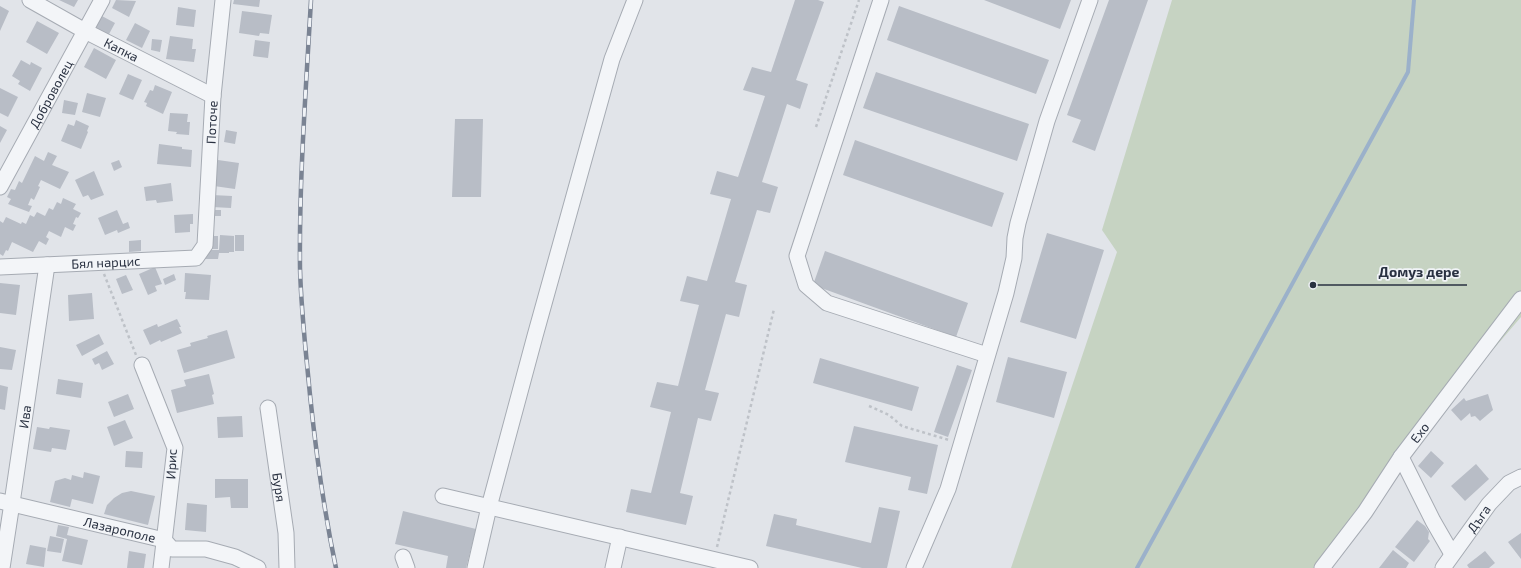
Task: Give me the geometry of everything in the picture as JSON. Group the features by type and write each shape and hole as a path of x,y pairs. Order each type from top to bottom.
{"street":[{"name":"Капка","path":"30,0 85,31 213,96"},
{"name":"Доброволец","path":"0,188 102,0"},
{"name":"Поточе","path":"205,245 213,96 223,0"},
{"path":"475,568 489,507 537,328 612,59 635,0"},
{"path":"881,0 797,256 806,285 827,304 987,355"},
{"path":"914,568 948,489 1006,293 1014,258 1015,238 1018,223 1047,121 1090,0"},
{"name":"Бял нарцис","path":"0,267 196,258 205,245"},
{"name":"Ива","path":"2,568 6,502 47,265"},
{"name":"Ехо","path":"1322,568 1365,512 1401,457 1521,299"},
{"name":"Ирис","path":"142,365 174,448 161,568"},
{"name":"Буря","path":"268,408 286,533 287,568"},
{"path":"1401,457 1433,521 1448,563"},
{"name":"Дъга","path":"1448,563 1489,504 1509,483 1521,476"},
{"path":"443,496 750,568"},
{"name":"Лазарополе","path":"6,502 164,540 172,549 206,549 235,557 258,568"},
{"path":"612,568 620,538"}],"path":[{"path":"816,127 859,0"},
{"path":"99,263 133,351 142,365"},
{"path":"714,560 774,309"},
{"path":"869,406 889,415 902,426 961,444"}],"green space":[{"path":"1172,0 1521,0 1521,317 1401,457 1322,568 1011,568 1117,252 1102,230"}],"building":[{"path":"59,0 78,0 74,7"},
{"path":"116,0 136,1 129,17 112,8"},
{"path":"234,0 260,0 259,7 233,4"},
{"path":"795,0 818,0 824,2 796,80 808,84 800,109 787,104 762,182 778,187 770,213 757,210 735,282 747,285 739,317 726,314 705,390 719,393 711,421 698,418 680,493 693,496 686,525 626,512 631,489 651,493 671,412 650,407 657,382 678,386 699,305 680,301 687,276 707,281 731,199 710,194 717,171 738,177 765,96 743,90 752,67 771,72"},
{"path":"984,0 1071,0 1060,29"},
{"path":"1109,0 1148,0 1095,151 1072,142 1081,120 1067,115"},
{"path":"0,6 9,11 0,31"},
{"path":"899,6 1049,60 1036,94 887,40"},
{"path":"178,7 196,10 194,27 176,25"},
{"path":"242,11 272,15 269,34 260,33 259,36 239,33"},
{"path":"100,15 115,23 108,36 94,29"},
{"path":"37,21 59,33 47,54 26,42"},
{"path":"135,23 150,31 142,48 126,40"},
{"path":"170,36 193,39 192,49 196,49 194,62 166,59"},
{"path":"152,39 162,40 160,52 151,50"},
{"path":"255,40 270,42 268,58 253,56"},
{"path":"94,48 116,60 106,79 84,67"},
{"path":"21,60 30,65 31,62 42,68 30,91 18,84 20,81 12,76"},
{"path":"876,72 1029,124 1017,161 863,108"},
{"path":"128,74 142,80 133,100 119,94"},
{"path":"155,85 172,92 163,114 146,106 147,103 144,102 150,90 153,91"},
{"path":"0,88 18,97 8,117 0,113"},
{"path":"87,93 106,98 100,117 82,112"},
{"path":"64,100 78,103 75,115 62,113"},
{"path":"170,113 188,114 187,122 190,122 189,135 176,134 177,132 168,131"},
{"path":"455,119 483,119 481,197 452,197"},
{"path":"76,120 89,126 81,149 61,141 68,124 74,126"},
{"path":"0,126 7,130 0,143"},
{"path":"226,130 237,132 235,144 224,142"},
{"path":"855,140 1004,193 992,227 843,175"},
{"path":"159,144 192,150 191,167 157,164"},
{"path":"48,152 57,156 52,165 69,172 60,189 41,180 38,186 40,187 34,200 31,198 28,205 32,206 29,212 8,204 11,199 7,197 11,189 15,190 19,181 22,183 35,156 44,161"},
{"path":"119,160 122,167 114,171 111,163"},
{"path":"218,160 239,163 235,189 214,186"},
{"path":"94,171 104,195 91,200 88,195 83,197 75,180"},
{"path":"171,183 173,201 157,203 156,200 146,201 144,187"},
{"path":"212,195 232,196 231,208 212,207"},
{"path":"63,198 76,204 73,209 81,213 78,218 76,217 73,224 76,225 73,231 65,227 61,237 49,231 46,237 49,239 46,245 39,241 33,252 12,242 8,251 6,250 3,256 0,254 0,221 3,223 6,217 21,224 22,222 26,224 30,215 34,217 37,212 45,216 49,208 53,210 57,202 61,204"},
{"path":"117,210 123,224 128,222 130,228 118,233 117,230 105,235 98,218"},
{"path":"212,210 221,210 221,216 212,216"},
{"path":"193,214 193,224 190,224 190,232 175,233 174,215"},
{"path":"1047,233 1104,250 1076,339 1020,322"},
{"path":"220,235 234,236 234,252 219,253 218,259 205,259 205,250 219,250"},
{"path":"235,235 244,235 244,251 235,251"},
{"path":"211,236 218,236 218,249 211,249"},
{"path":"141,240 141,251 129,252 129,241"},
{"path":"825,251 968,303 956,337 813,285"},
{"path":"155,267 162,284 155,286 157,291 148,295 139,274"},
{"path":"185,273 211,275 209,300 185,299"},
{"path":"174,274 176,280 165,285 163,279"},
{"path":"126,275 133,290 122,294 116,279"},
{"path":"0,283 20,285 16,315 0,313"},
{"path":"92,293 94,319 69,321 68,295"},
{"path":"177,319 182,333 150,345 143,330 157,324 158,327"},
{"path":"227,330 235,358 184,373 177,350 191,346 190,343 208,338 207,336"},
{"path":"99,334 104,344 82,356 76,345"},
{"path":"0,347 16,350 12,370 0,369"},
{"path":"107,351 114,364 102,370 99,363 95,365 92,359"},
{"path":"1008,357 1067,372 1054,418 996,402"},
{"path":"820,358 919,387 912,411 813,383"},
{"path":"957,365 972,370 948,437 934,432"},
{"path":"209,374 214,394 212,395 214,404 177,413 171,390 186,386 184,380"},
{"path":"58,379 83,383 81,398 56,394"},
{"path":"0,385 8,387 5,410 0,409"},
{"path":"128,394 134,409 114,417 108,402"},
{"path":"1488,394 1493,410 1480,421 1475,416 1471,417 1470,413 1461,421 1451,410 1464,398 1466,401"},
{"path":"242,416 243,437 218,438 217,417"},
{"path":"125,420 133,438 114,446 107,427"},
{"path":"854,426 938,445 927,494 908,490 911,477 845,462"},
{"path":"37,427 70,430 66,450 52,448 51,452 33,449"},
{"path":"126,451 143,452 142,468 125,467"},
{"path":"1431,451 1444,463 1431,478 1418,466"},
{"path":"1476,464 1489,479 1465,501 1451,486"},
{"path":"84,472 100,476 93,504 72,499 70,507 50,502 55,481 65,478 71,480 72,475 83,478"},
{"path":"215,479 248,479 248,508 231,508 230,497 215,498"},
{"path":"131,491 155,496 148,525 104,514 107,505 114,498 122,493"},
{"path":"187,503 207,505 206,532 185,530"},
{"path":"879,507 900,511 887,568 862,568 766,546 774,514 797,519 796,525 871,543"},
{"path":"403,511 476,529 466,568 446,568 448,556 395,544"},
{"path":"1417,520 1425,526 1429,532 1428,539 1430,541 1414,562 1395,547"},
{"path":"58,525 69,527 67,535 88,540 82,565 62,561 67,539 56,536"},
{"path":"1521,533 1521,559 1508,542"},
{"path":"50,536 64,539 61,553 47,551"},
{"path":"30,545 46,548 44,567 26,564"},
{"path":"1393,550 1409,563 1406,568 1379,568"},
{"path":"129,551 146,554 144,568 127,568"},
{"path":"1485,551 1495,563 1489,568 1469,568 1467,565"}],"waterway":[{"path":"1137,568 1408,72 1414,0"}],"railway":[{"path":"311,0 302,168 300,268 305,347 315,438 324,504 336,568"}],"place":[{"name":"Домуз дере","path":"1313,285"}]}
